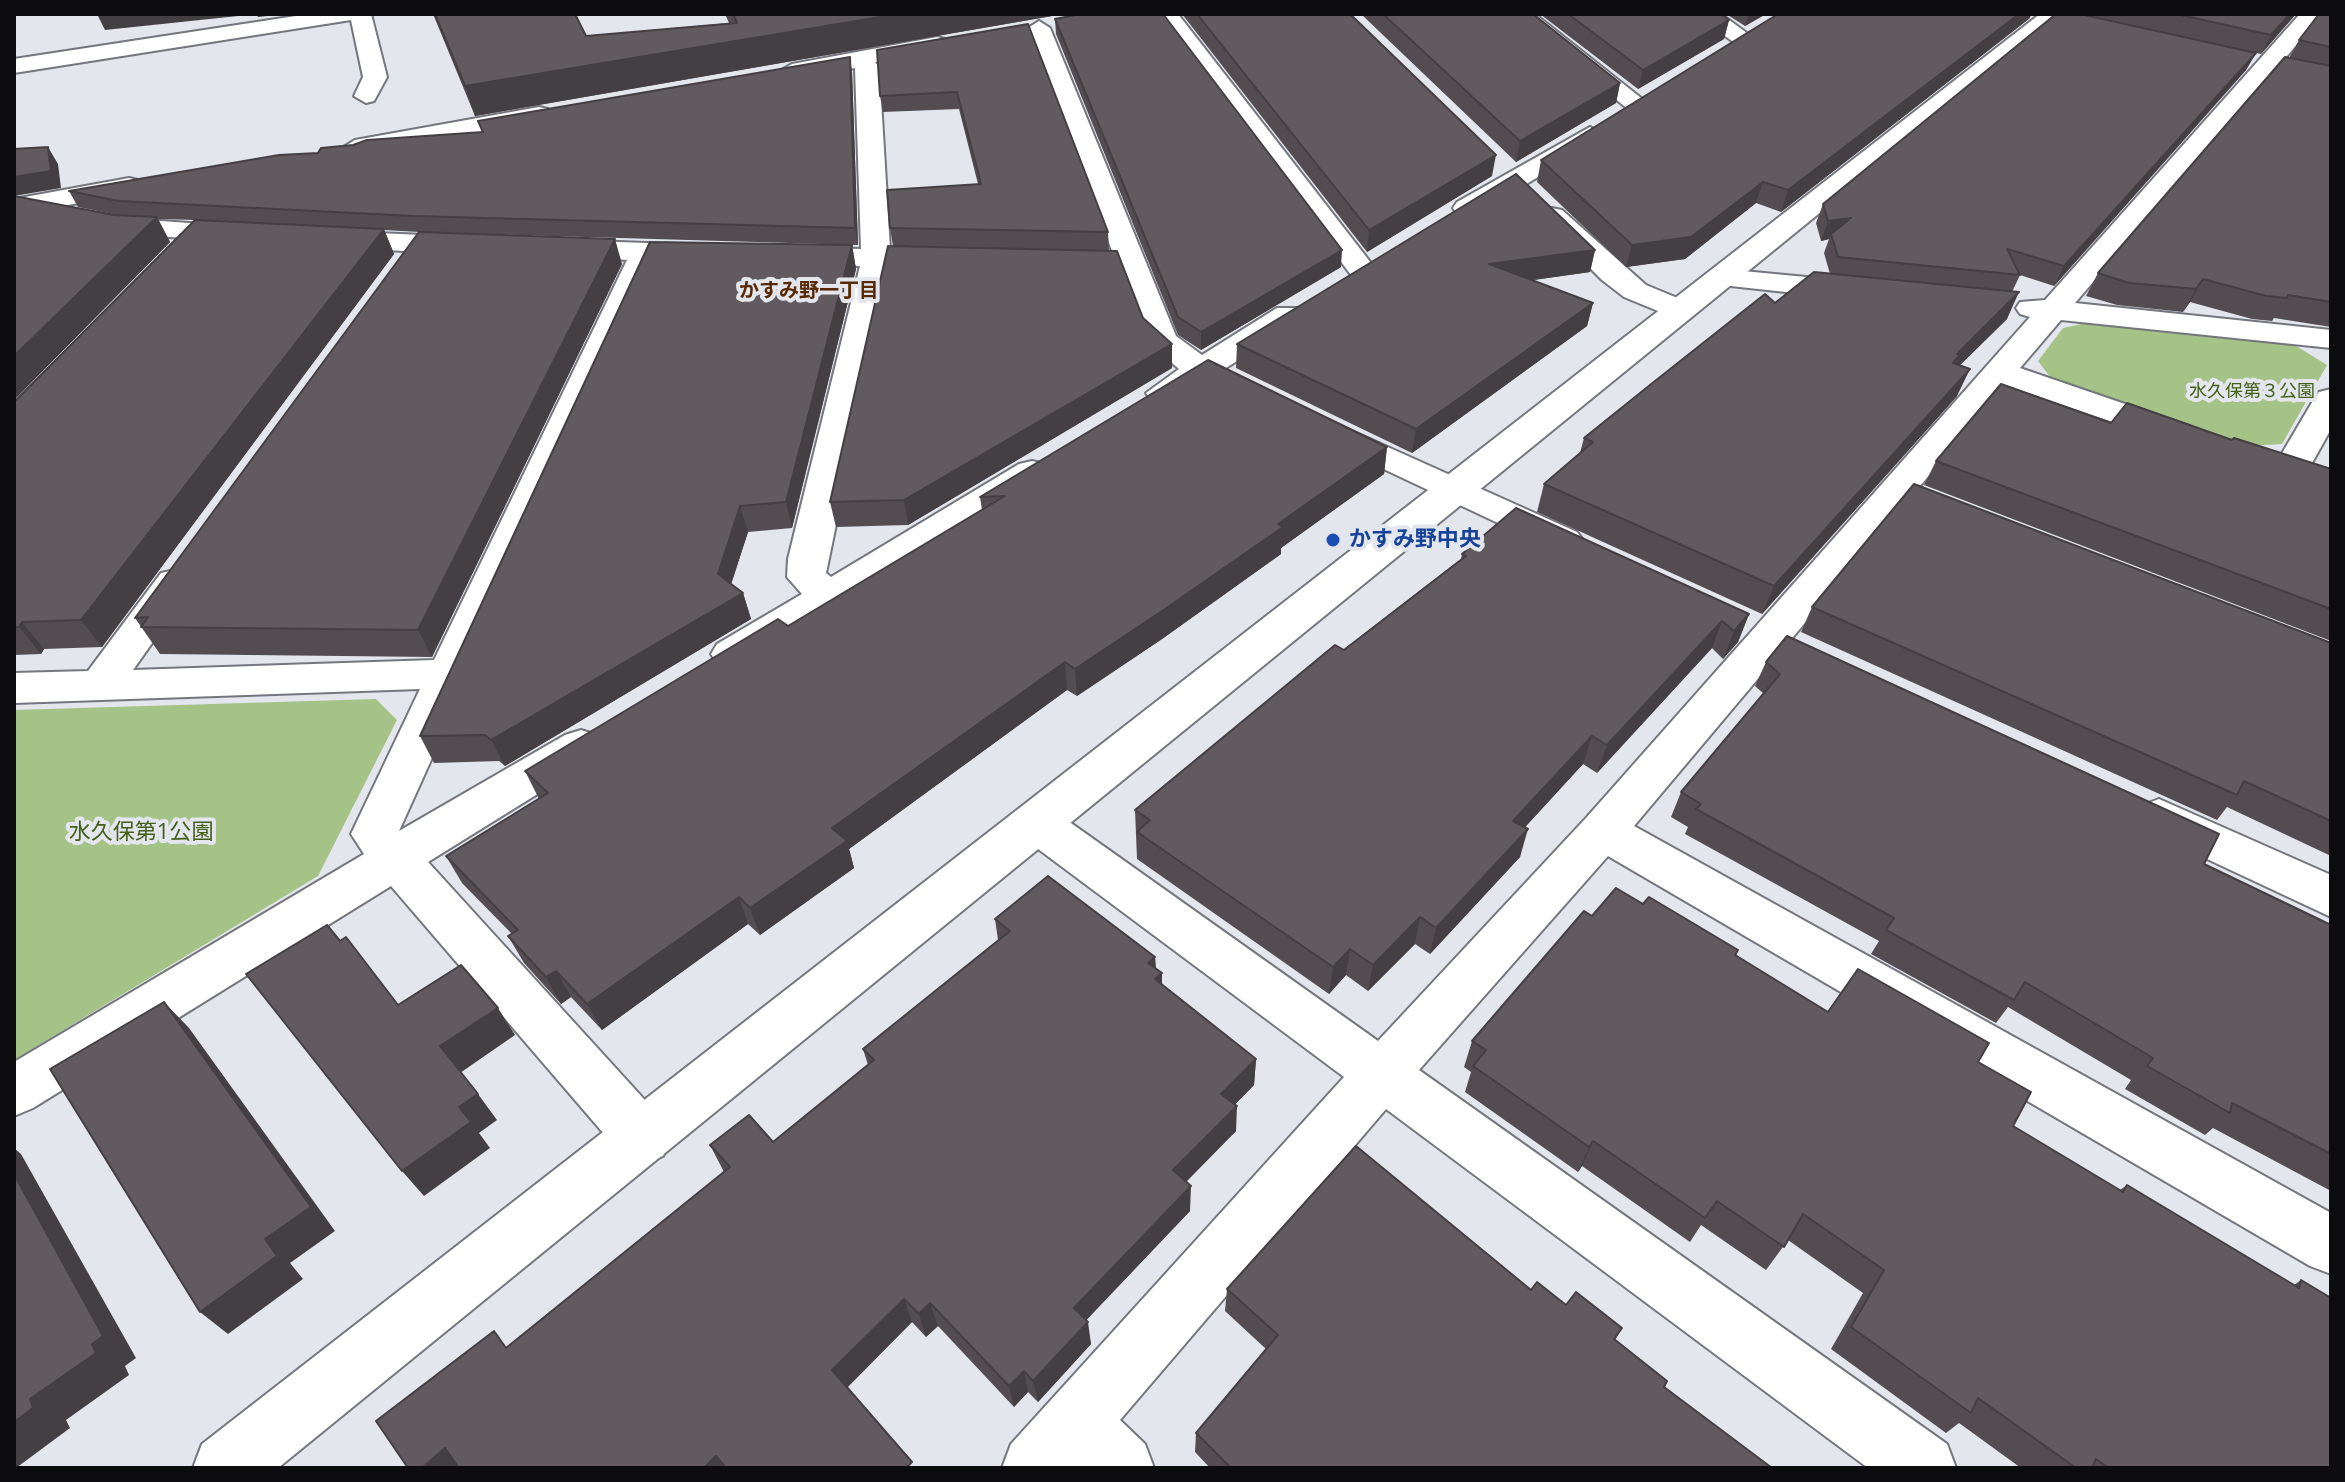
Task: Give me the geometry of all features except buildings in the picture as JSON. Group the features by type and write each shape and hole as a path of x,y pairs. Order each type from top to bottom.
{"street":[{"path":"14,66 144,35 351,14"},
{"path":"360,14 375,77 366,96"},
{"path":"1134,410 1351,276 1167,14"},
{"path":"1438,225 1504,169 1652,97 1522,14"},
{"path":"1706,14 1731,47 1776,20"},
{"path":"1121,1468 1055,1445 1381,1075 1603,831 1756,628 1910,495 1999,372 2312,14"},
{"path":"226,1468 1681,310 2055,17"},
{"path":"917,24 938,44"},
{"path":"1010,32 1050,26 1130,262 1162,341 1201,369 1240,388"},
{"path":"774,75 967,40"},
{"path":"828,595 806,577 807,559 876,258 867,67 859,58"},
{"path":"330,152 567,110"},
{"path":"1504,169 1612,274 1635,291 1681,310"},
{"path":"15,206 146,183"},
{"path":"15,206 100,224 199,233 493,247"},
{"path":"177,256 199,233"},
{"path":"393,282 420,244"},
{"path":"537,248 731,255"},
{"path":"643,1138 374,834 645,253"},
{"path":"760,256 972,260"},
{"path":"1098,262 1130,262"},
{"path":"1722,278 1895,295"},
{"path":"2005,305 2331,339"},
{"path":"1999,372 2202,442"},
{"path":"2289,471 2331,399"},
{"path":"1297,415 1598,556"},
{"path":"706,669 1054,458"},
{"path":"99,686 191,560"},
{"path":"1756,628 1813,654"},
{"path":"14,688 446,674"},
{"path":"14,1091 612,727"},
{"path":"2130,803 2331,897"},
{"path":"1038,824 1923,1468"},
{"path":"1603,831 2331,1245"}],"green space":[{"name":"水久保第３公園","path":"2086,323 2293,344 2327,365 2282,444 2250,446 2051,378 2038,361 2063,328"},
{"name":"水久保第1公園","path":"376,699 397,720 318,876 14,1060 14,710"}],"place":[{"name":"かすみ野中央","path":"1333,540"}],"district":[{"name":"かすみ野一丁目","path":"809,291"}]}
